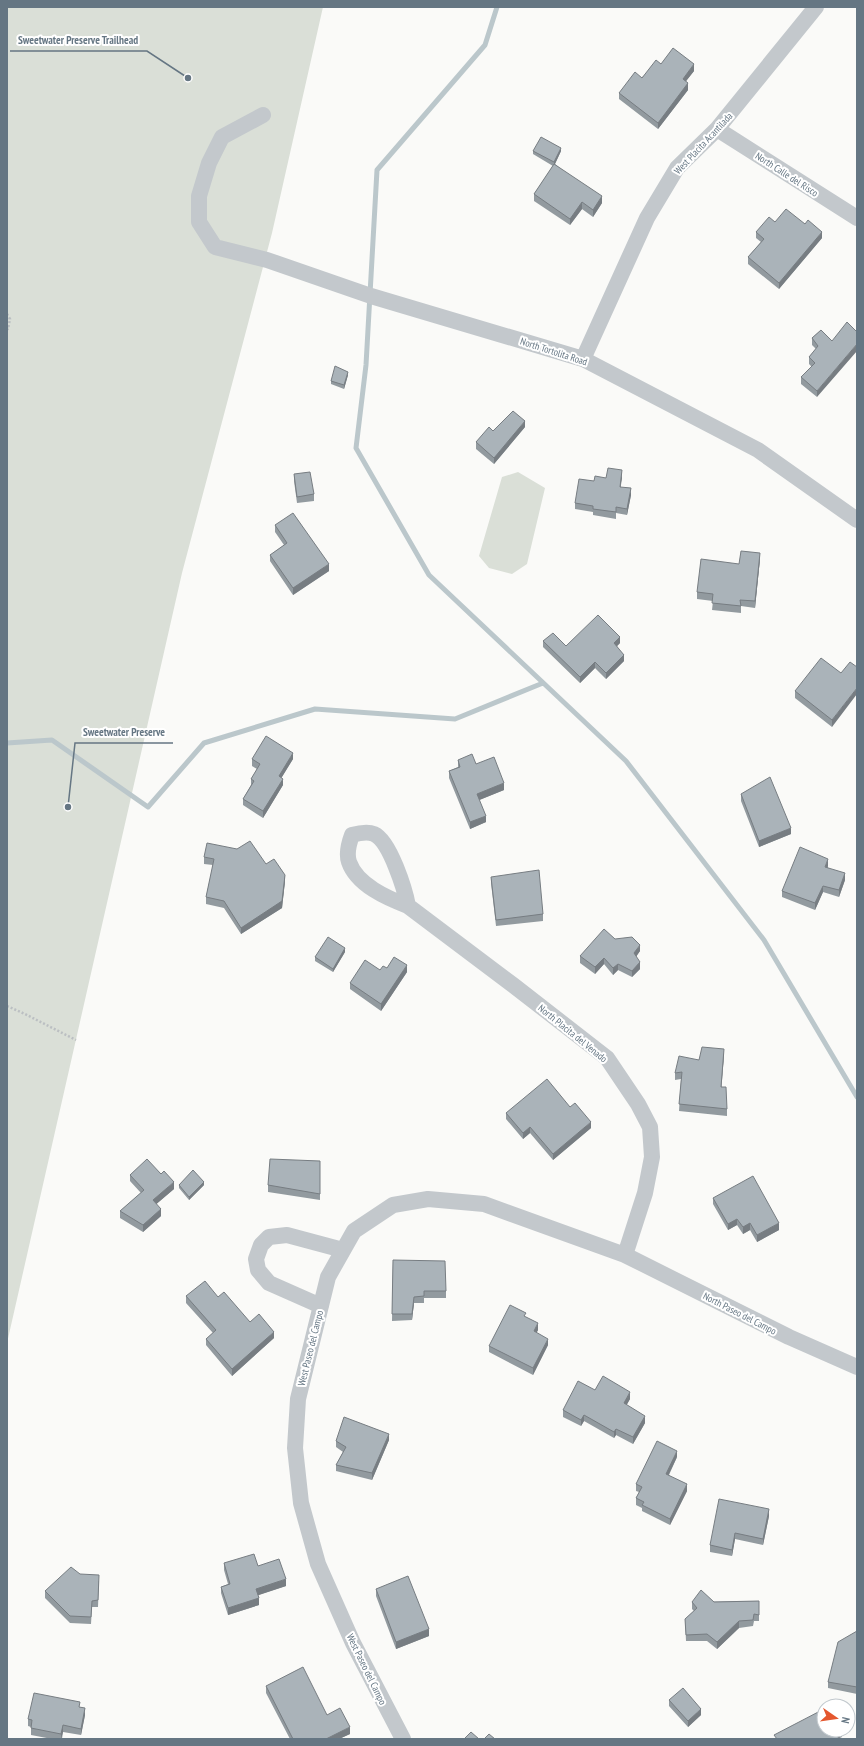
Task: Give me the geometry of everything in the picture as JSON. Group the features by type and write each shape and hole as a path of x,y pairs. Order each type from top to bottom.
{"street":[{"name":"West Placita Acantilada","path":"584,359 647,218 677,168 717,129 816,7"},
{"name":"North Tortolita Road","path":"263,115 222,137 210,163 199,196 199,222 215,247 267,260 371,296 584,359 758,450 857,520"},
{"name":"North Calle del Risco","path":"717,129 857,218"},
{"name":"North Placita del Venado","path":"408,906 403,884 388,849 375,834 363,832 352,835 348,848 348,861 355,875 388,898 408,906 607,1058 638,1104 650,1127 652,1156 645,1194 625,1255"},
{"name":"West Paseo del Campo","path":"403,1739 353,1643 318,1564 301,1503 295,1448 298,1399 328,1277 354,1231 392,1205 428,1199 484,1204 625,1255"},
{"path":"321,1306 269,1283 258,1270 256,1259 261,1245 269,1237 287,1234 343,1250"},
{"name":"North Paseo del Campo","path":"625,1255 789,1337 857,1366"}],"path":[{"path":"7,314 10,319 8,329 7,328"},
{"path":"7,1006 76,1040"}],"shaded area":[{"path":"7,7 323,7 272,233 182,573 7,1343"},
{"path":"518,472 545,488 527,564 512,574 489,568 479,556 502,477"}],"building":[{"path":"673,48 694,64 683,79 688,83 658,123 619,93 635,72 642,78 656,60 661,64"},
{"path":"541,137 561,148 554,162 533,151"},
{"path":"554,164 602,196 593,210 582,202 570,219 534,194"},
{"path":"786,209 805,224 808,220 822,232 779,283 748,257 764,239 756,232 769,217 775,222"},
{"path":"847,322 857,332 857,344 817,391 801,377 815,363 809,357 818,346 812,338 821,330 832,341"},
{"path":"335,366 348,372 344,385 331,381"},
{"path":"513,411 525,421 494,458 476,442 489,427 493,431"},
{"path":"608,468 622,470 620,487 631,488 627,509 616,507 616,512 593,509 593,506 575,503 579,479 594,481 595,476 606,478"},
{"path":"310,472 314,494 297,497 294,474"},
{"path":"293,513 329,564 293,588 270,555 287,543 275,525"},
{"path":"741,551 760,553 755,601 740,600 741,606 712,603 713,594 697,592 701,559 739,564"},
{"path":"598,615 620,637 614,643 624,655 606,673 595,662 580,677 543,641 553,633 566,646"},
{"path":"821,658 841,673 850,662 857,667 857,688 832,720 795,691"},
{"path":"266,736 293,753 279,776 283,779 263,811 243,799 254,781 251,779 260,764 252,759"},
{"path":"472,754 476,764 494,757 504,783 477,794 486,816 470,822 449,771 460,767 458,760"},
{"path":"770,777 791,828 759,841 741,794"},
{"path":"250,841 266,864 274,859 285,875 282,901 241,928 224,901 206,897 214,859 204,857 207,843 237,849"},
{"path":"800,847 828,859 825,867 845,873 839,890 823,886 815,903 782,891"},
{"path":"539,870 543,914 496,920 491,877"},
{"path":"604,929 615,939 632,937 640,945 634,953 640,962 632,971 618,964 613,968 604,958 595,967 580,956"},
{"path":"328,937 345,948 333,969 315,957"},
{"path":"394,957 407,965 381,1004 350,983 365,960 380,970 383,966 387,968"},
{"path":"702,1047 724,1049 721,1087 726,1087 727,1109 679,1104 682,1072 675,1073 679,1056 699,1060"},
{"path":"547,1079 570,1107 575,1103 591,1122 553,1154 530,1127 523,1133 506,1113"},
{"path":"147,1159 161,1174 164,1171 174,1182 153,1200 161,1209 143,1225 120,1211 144,1190 130,1175"},
{"path":"270,1159 320,1161 320,1194 268,1185"},
{"path":"193,1170 204,1182 189,1197 179,1185"},
{"path":"753,1176 779,1223 757,1235 750,1223 743,1227 737,1219 728,1224 713,1198"},
{"path":"393,1260 445,1261 446,1291 424,1291 424,1296 414,1297 412,1314 392,1314"},
{"path":"205,1281 218,1297 224,1292 250,1322 259,1314 274,1332 232,1369 206,1339 216,1330 186,1296"},
{"path":"510,1305 526,1313 524,1316 538,1323 534,1331 548,1339 533,1368 489,1346"},
{"path":"603,1376 630,1392 624,1403 645,1416 633,1437 616,1429 614,1432 584,1415 581,1420 563,1410 578,1381 595,1390"},
{"path":"344,1417 389,1434 372,1473 336,1465 346,1447 336,1441"},
{"path":"657,1441 677,1451 666,1474 687,1484 670,1519 642,1505 644,1502 636,1498 642,1487 636,1484"},
{"path":"719,1499 769,1509 763,1539 735,1533 732,1550 710,1545"},
{"path":"254,1554 258,1566 279,1559 286,1579 256,1589 259,1598 228,1608 221,1587 230,1584 224,1563"},
{"path":"71,1567 80,1574 99,1575 98,1600 92,1601 91,1617 70,1616 45,1591"},
{"path":"408,1576 429,1629 396,1642 376,1589"},
{"path":"701,1590 714,1602 759,1601 759,1615 754,1614 753,1620 739,1621 717,1642 707,1634 686,1635 685,1619 697,1608 692,1602"},
{"path":"857,1631 857,1687 828,1682 838,1642"},
{"path":"303,1667 327,1715 340,1708 350,1727 326,1739 293,1739 266,1686"},
{"path":"683,1688 701,1709 688,1721 669,1700"},
{"path":"34,1693 80,1702 79,1707 85,1708 81,1729 63,1725 61,1734 31,1728 32,1720 28,1719"},
{"path":"816,1713 816,1738 839,1739 777,1739 774,1735"},
{"path":"471,1732 479,1739 464,1739"},
{"path":"489,1734 495,1739 484,1739"}],"waterway":[{"path":"497,7 485,45 377,170 366,365 356,448 429,575 626,761 764,940 857,1097"},
{"path":"7,743 52,740 148,807 204,743 315,709 455,719 543,683"}],"place":[{"name":"Sweetwater Preserve Trailhead","path":"188,78"},
{"name":"Sweetwater Preserve","path":"68,807"}]}
